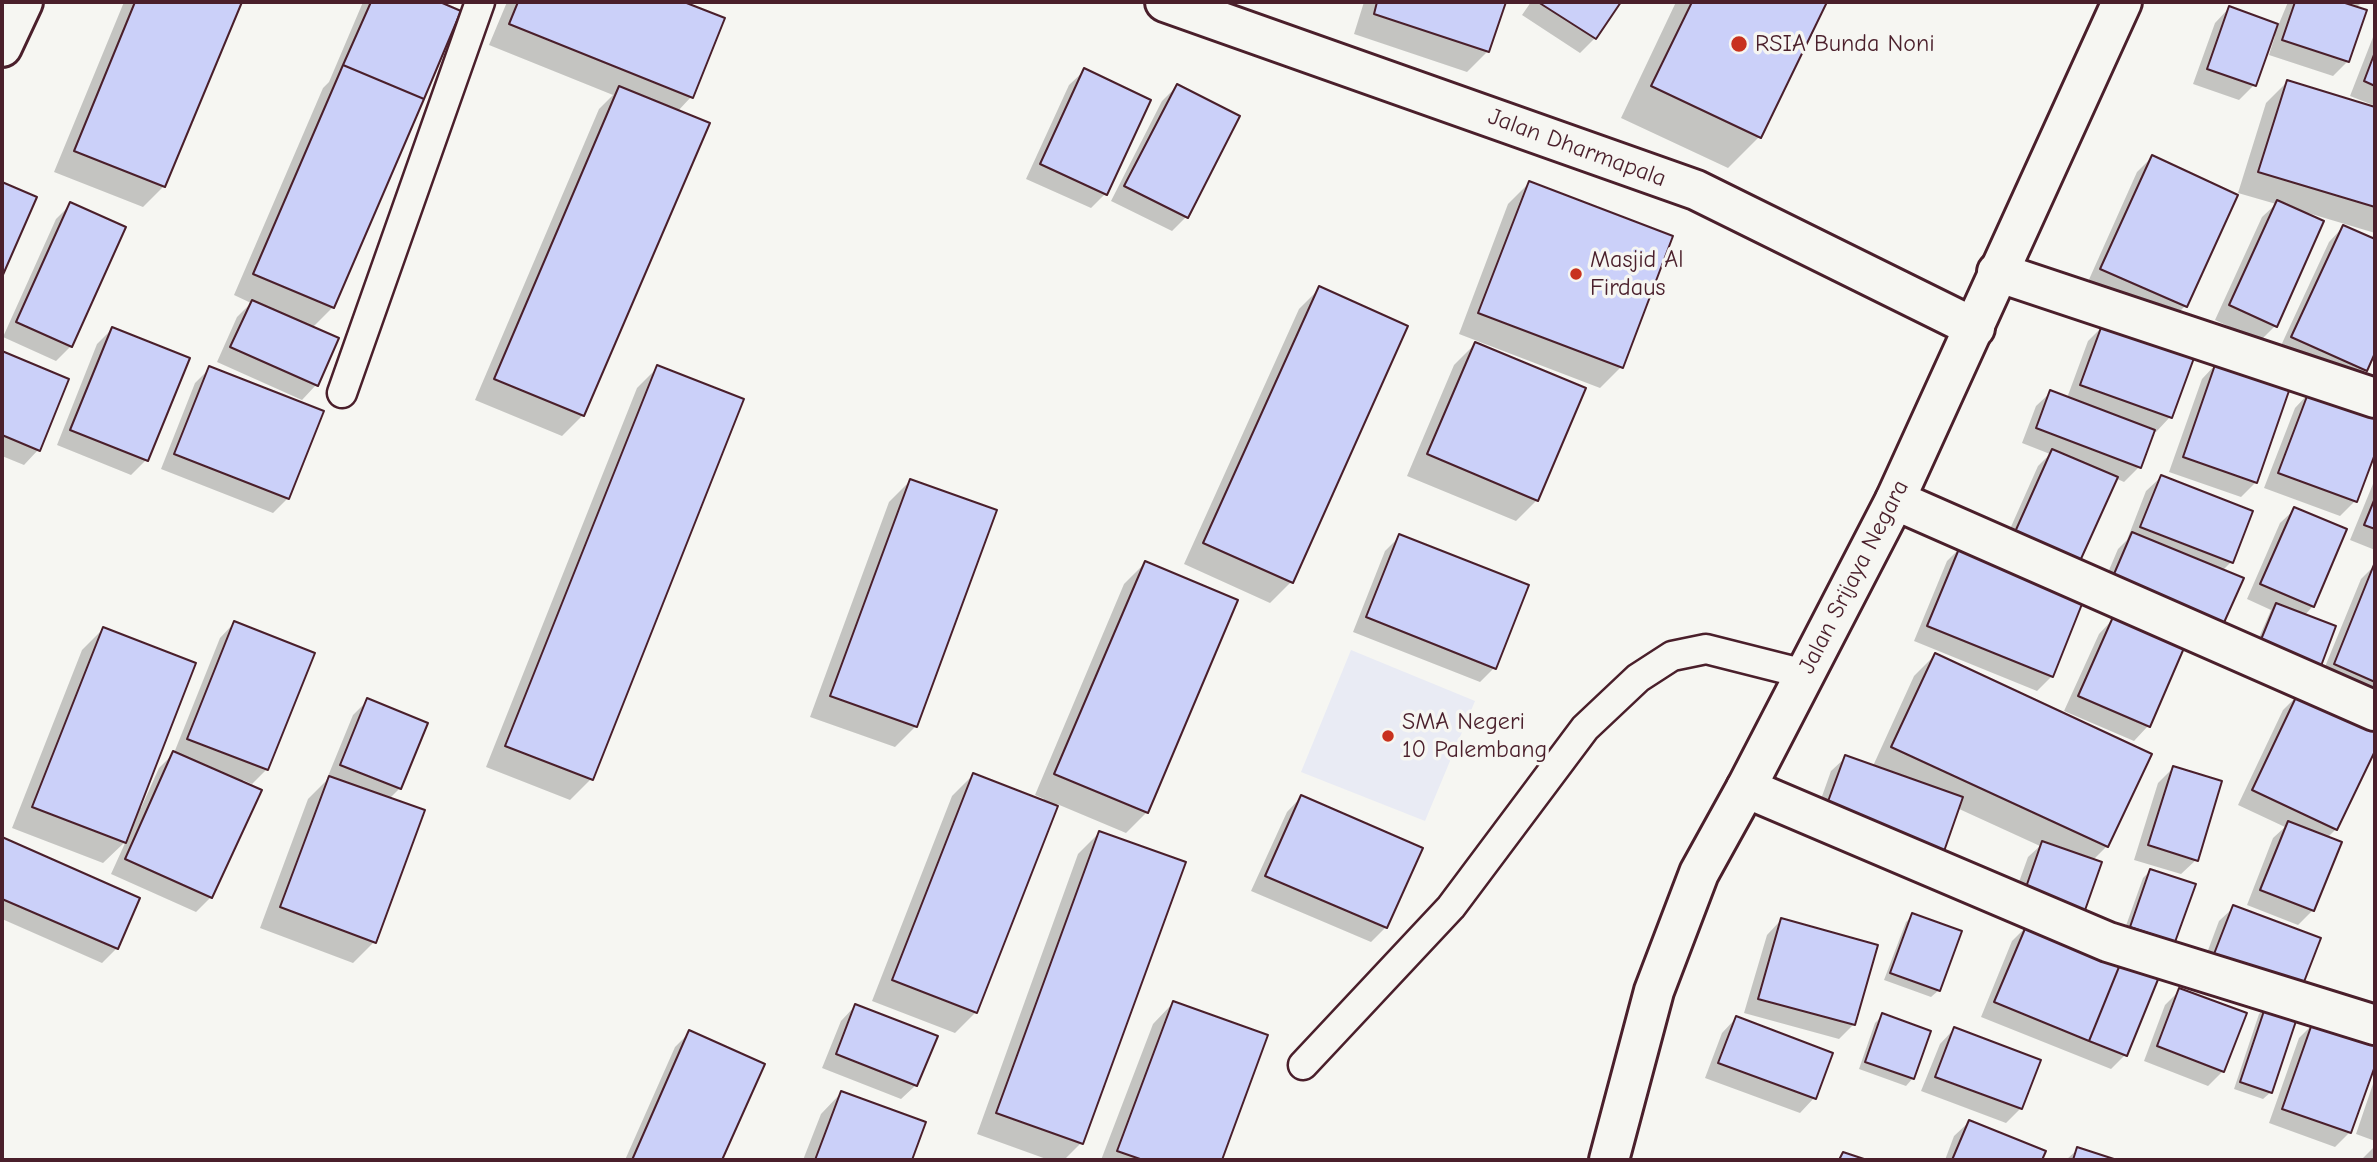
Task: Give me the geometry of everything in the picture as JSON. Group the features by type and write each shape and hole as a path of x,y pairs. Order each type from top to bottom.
{"street":[{"path":"2,47 23,2"},
{"name":"Jalan Dharmapala","path":"1165,2 1696,190 1975,328"},
{"name":"Jalan Srijaya Negara","path":"1609,1160 1658,980 1699,873 1895,500 2122,2"},
{"path":"1997,272 2375,398"},
{"path":"1895,500 2375,711"},
{"path":"1746,788 2108,942 2375,1025"}],"lane":[{"path":"342,393 480,2"},
{"path":"1303,1065 1451,907 1585,728 1638,678 1671,656 1706,649 1805,674"}],"shaded area":[{"name":"SMA Negeri 10 Palembang","path":"1351,650 1475,701 1425,821 1301,772"}],"building":[{"path":"135,2 242,2 165,187 74,151"},
{"path":"371,2 440,2 461,11 424,99 343,65"},
{"path":"518,2 684,2 725,18 693,98 509,24"},
{"path":"1377,2 1506,2 1489,52 1374,14"},
{"path":"1538,2 1621,2 1596,39"},
{"name":"RSIA Bunda Noni","path":"1692,2 1827,2 1761,138 1651,86"},
{"path":"2295,2 2342,2 2367,10 2349,62 2282,40"},
{"path":"2229,6 2278,24 2256,86 2207,69"},
{"path":"2375,52 2375,86 2364,81"},
{"path":"343,65 424,99 334,308 253,274"},
{"path":"1084,68 1151,100 1107,195 1040,164"},
{"path":"2287,80 2375,107 2375,207 2258,172"},
{"path":"1177,84 1240,116 1188,218 1124,186"},
{"path":"619,86 710,123 584,416 494,379"},
{"path":"2152,155 2238,195 2187,307 2100,269"},
{"name":"Masjid Al Firdaus","path":"1529,181 1673,236 1623,368 1478,313"},
{"path":"2,182 37,197 2,277"},
{"path":"2277,200 2324,221 2277,327 2229,305"},
{"path":"70,202 126,227 72,347 16,322"},
{"path":"2343,225 2375,239 2375,353 2367,371 2291,337"},
{"path":"1319,286 1408,326 1293,583 1203,543"},
{"path":"252,300 339,338 318,386 230,347"},
{"path":"2102,325 2194,358 2172,418 2080,385"},
{"path":"112,327 190,358 148,461 70,430"},
{"path":"1475,342 1586,388 1538,501 1427,454"},
{"path":"2,351 69,379 40,451 2,435"},
{"path":"2216,362 2290,388 2257,483 2183,457"},
{"path":"657,365 744,399 593,780 505,746"},
{"path":"209,366 324,411 289,499 174,454"},
{"path":"2050,390 2155,430 2141,468 2036,428"},
{"path":"2309,391 2375,416 2375,454 2357,502 2278,473"},
{"path":"2052,449 2118,477 2080,561 2015,532"},
{"path":"2161,475 2253,511 2233,563 2140,527"},
{"path":"910,479 997,510 917,727 830,696"},
{"path":"2375,498 2375,529 2364,525"},
{"path":"2294,507 2347,529 2314,607 2260,584"},
{"path":"2132,532 2244,578 2222,627 2111,581"},
{"path":"1399,534 1529,585 1496,669 1366,617"},
{"path":"1961,544 2086,594 2053,677 1927,626"},
{"path":"1145,561 1238,600 1148,813 1054,774"},
{"path":"2375,562 2375,682 2334,664"},
{"path":"2276,603 2336,626 2321,666 2260,642"},
{"path":"2113,617 2184,648 2150,727 2078,696"},
{"path":"234,621 315,653 268,770 187,739"},
{"path":"103,627 196,663 126,843 32,807"},
{"path":"1935,653 2152,754 2108,847 1891,747"},
{"path":"2298,693 2375,730 2375,751 2337,830 2252,790"},
{"path":"367,698 428,723 401,789 340,765"},
{"path":"173,751 262,790 212,898 125,859"},
{"path":"1845,755 1963,797 1942,857 1823,815"},
{"path":"2173,766 2222,781 2198,861 2148,845"},
{"path":"973,773 1058,806 977,1013 892,980"},
{"path":"329,776 425,810 376,943 280,907"},
{"path":"1301,795 1423,848 1387,928 1265,876"},
{"path":"2288,821 2342,842 2314,911 2260,890"},
{"path":"1099,831 1186,862 1083,1144 996,1113"},
{"path":"2,837 140,898 118,949 2,899"},
{"path":"2042,841 2102,862 2084,913 2024,893"},
{"path":"2150,869 2196,884 2175,942 2130,927"},
{"path":"2233,905 2321,938 2302,987 2214,954"},
{"path":"1912,913 1962,931 1940,991 1890,973"},
{"path":"1781,918 1878,945 1855,1025 1758,999"},
{"path":"2027,924 2121,962 2089,1041 1994,1002"},
{"path":"2121,962 2159,977 2127,1056 2089,1041"},
{"path":"2179,988 2247,1013 2224,1072 2157,1046"},
{"path":"1173,1001 1268,1035 1222,1160 1143,1160 1117,1151"},
{"path":"855,1004 938,1036 917,1086 836,1054"},
{"path":"2266,1005 2298,1015 2272,1093 2240,1082"},
{"path":"1882,1013 1931,1031 1914,1079 1865,1062"},
{"path":"1736,1016 1833,1053 1816,1099 1718,1063"},
{"path":"2313,1021 2375,1043 2375,1066 2351,1133 2282,1109"},
{"path":"1954,1027 2041,1060 2022,1109 1935,1077"},
{"path":"689,1030 765,1064 722,1160 632,1160"},
{"path":"841,1091 926,1122 912,1160 815,1160"},
{"path":"1969,1120 2046,1151 2042,1160 1952,1160"},
{"path":"2077,1147 2117,1160 2073,1160"},
{"path":"1843,1152 1867,1160 1839,1160"}],"place":[{"name":"RSIA Bunda Noni","path":"1739,44"},
{"name":"Masjid Al Firdaus","path":"1576,274"},
{"name":"SMA Negeri 10 Palembang","path":"1388,736"}]}
